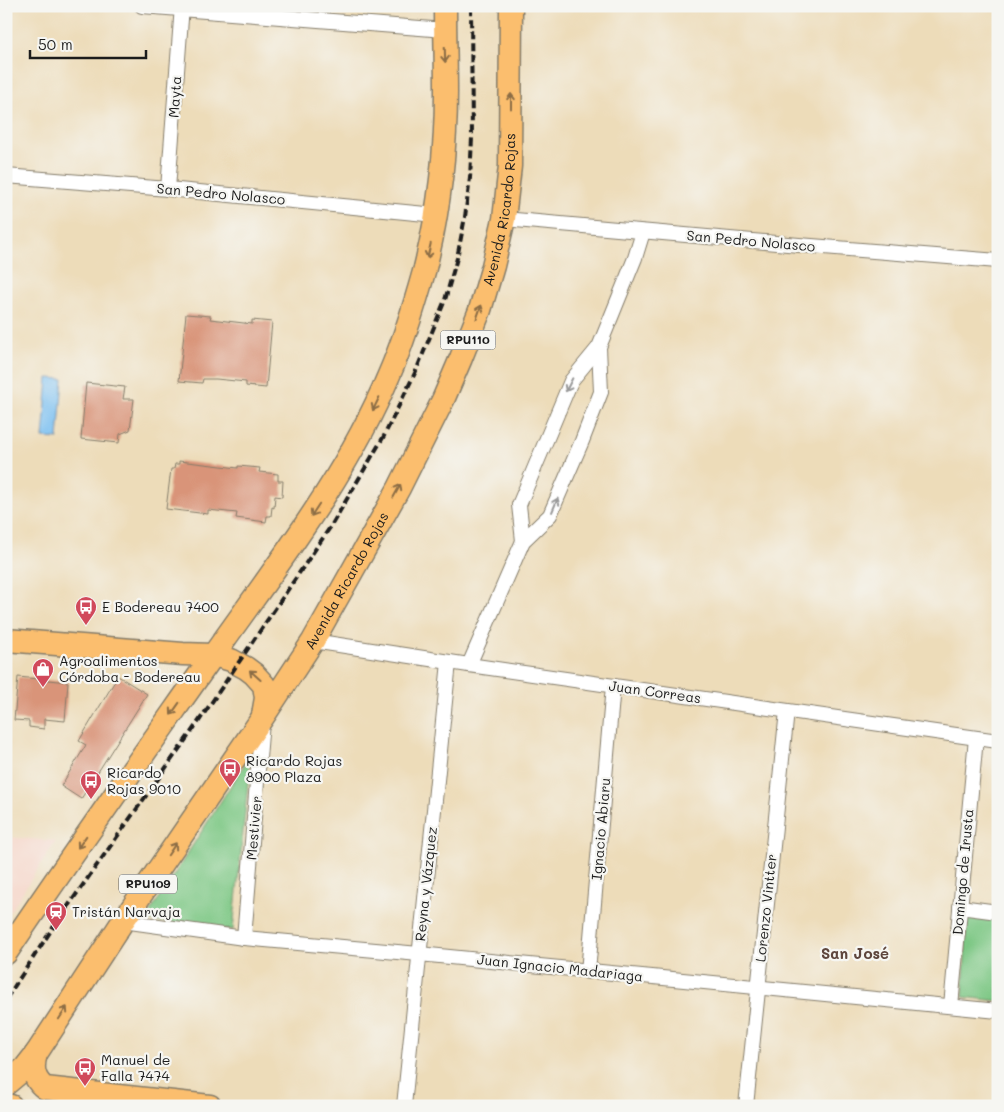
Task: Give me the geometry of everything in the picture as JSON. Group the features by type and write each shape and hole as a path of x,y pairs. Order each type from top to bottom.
{"main road":[{"path":"6,953 213,655 271,576 324,497 354,447 390,375 410,319 425,267 443,170 446,94 445,6"},
{"name":"Avenida Ricardo Rojas","path":"6,1084 25,1068 36,1054 123,921 313,641 403,482 444,400 480,310 504,219 510,166 511,6"},
{"name":"RPU109","path":"6,640 213,655 232,660 246,668 260,679 264,685 266,698 263,717"},
{"path":"36,1054 34,1072 39,1084 45,1088 210,1106"},
{"path":"6,1105 11,1106"}],"street":[{"path":"142,6 445,30"},
{"name":"Mayta","path":"168,188 182,8"},
{"name":"San Pedro Nolasco","path":"6,176 168,188 436,215"},
{"name":"San Pedro Nolasco","path":"504,219 998,261"},
{"path":"523,542 519,506 571,381 599,347 635,258 643,232"},
{"path":"470,665 523,542 550,515 582,441 600,392 599,347"},
{"name":"Juan Correas","path":"313,641 998,741"},
{"name":"Reyna y Vázquez","path":"404,1106 449,662"},
{"name":"Ignacio Abiaru","path":"588,972 613,686"},
{"name":"Lorenzo Vintter","path":"746,1106 787,711"},
{"name":"Mestivier","path":"244,938 263,717"},
{"name":"Domingo de Irusta","path":"951,1006 976,738"},
{"path":"960,907 998,912"},
{"name":"Juan Ignacio Madariaga","path":"123,921 244,938 998,1011"}],"shaded area":[{"path":"6,837 56,841 6,918"}],"green space":[{"path":"251,754 233,930 145,920"},
{"path":"967,916 998,921 998,1001 963,997"}],"water":[{"path":"48,378 63,379 58,439 43,438"}],"building":[{"path":"186,314 211,316 210,319 252,324 252,320 272,322 266,388 246,386 246,382 216,379 203,379 202,383 179,381"},
{"path":"86,383 125,387 123,399 134,399 130,430 120,434 119,443 81,439"},
{"path":"179,461 238,468 238,466 260,468 259,472 278,474 278,481 283,481 282,497 275,496 274,508 272,507 271,516 267,516 266,522 236,518 237,513 208,510 208,514 166,509 171,469 174,469 175,464 179,464"},
{"path":"118,676 147,694 81,799 61,786 86,745 79,741"},
{"path":"18,677 68,682 65,721 44,719 44,729 29,727 29,721 14,720"}],"railway":[{"path":"6,999 56,923 199,721 331,526 384,436 416,371 445,300 457,258 465,217 470,178 472,138 471,6"}],"place":[{"name":"E Bodereau 7400","path":"86,626"},
{"name":"Agroalimentos Córdoba - Bodereau","path":"43,688"},
{"name":"Ricardo Rojas 8900 Plaza","path":"230,788"},
{"name":"Ricardo Rojas 9010","path":"91,800"},
{"name":"Tristán Narvaja","path":"56,931"},
{"name":"Manuel de Falla 7474","path":"85,1087"}],"district":[{"name":"San José","path":"855,954"}]}
